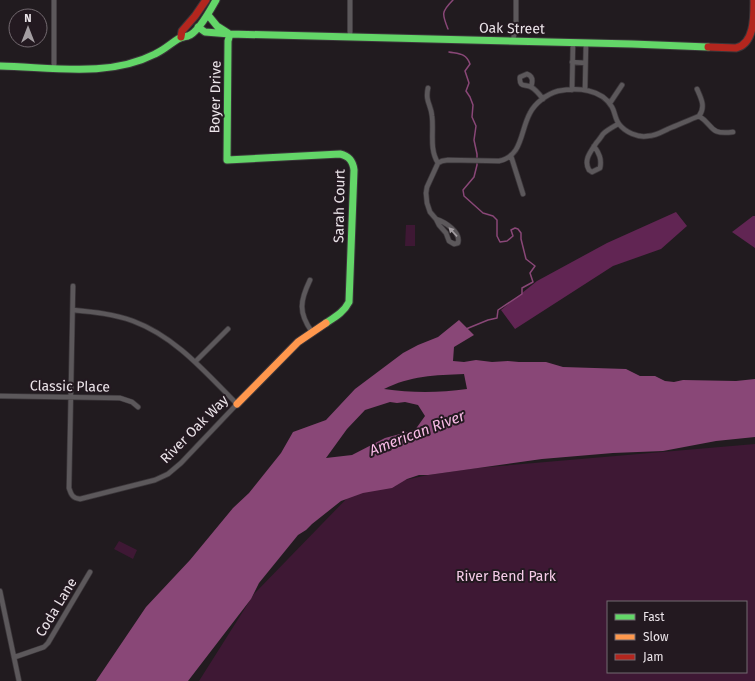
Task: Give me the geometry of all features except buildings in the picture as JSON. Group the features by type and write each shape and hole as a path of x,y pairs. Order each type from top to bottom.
{"street":[{"path":"54,0 54,69"},
{"path":"0,66 82,69 130,64 149,57 166,48 181,37 190,36 208,15 216,0"},
{"path":"350,0 350,37"},
{"path":"514,41 516,0"},
{"name":"Oak Street","path":"230,34 573,42 733,48 741,47 748,42 753,32 754,0"},
{"path":"181,37 182,31 205,1"},
{"path":"198,27 201,16 206,9 205,1"},
{"path":"208,15 217,26 230,34"},
{"path":"198,27 205,32 230,34"},
{"name":"Boyer Drive","path":"227,160 228,41 230,34"},
{"path":"572,90 573,42"},
{"path":"585,90 586,43"},
{"path":"572,62 586,63"},
{"path":"610,103 622,85"},
{"path":"531,87 543,99"},
{"path":"428,88 426,94 427,100 433,117 433,150 434,157 438,163"},
{"path":"436,220 444,222 457,235 459,238 458,243 454,244 449,241 446,233 439,225 430,212 427,203 426,193 438,163 448,160 502,160 511,156 518,147 530,113 538,103 555,92 585,90 603,96 614,110 618,124 632,134 649,136 699,116 703,111 703,106 697,89"},
{"path":"699,116 716,132 733,132"},
{"path":"594,146 600,156 601,163 600,168 592,172 587,166 586,160 594,146 603,134 618,124"},
{"name":"Sarah Court","path":"227,160 336,154 344,154 349,157 354,166 354,182 349,302 346,308"},
{"path":"511,156 523,194"},
{"path":"310,280 304,293 302,310 305,322 312,332"},
{"name":"River Oak Way","path":"73,286 69,488 74,498 80,499 155,480 168,474 181,463 298,342 340,314 346,308"},
{"path":"73,310 112,315 149,328 169,340 187,354 238,404"},
{"path":"195,362 228,329"},
{"name":"Classic Place","path":"0,396 120,398 132,402 138,407"},
{"name":"Coda Lane","path":"15,656 44,647 90,572"},
{"path":"0,591 15,656 19,681"}],"green space":[{"path":"406,225 415,225 415,246 405,246"},
{"name":"River Bend Park","path":"755,444 755,681 199,681 254,594 354,491 428,475 477,468"},
{"path":"119,541 137,550 133,559 114,549"}],"shaded area":[{"path":"676,212 687,226 661,249 613,266 515,329 501,310 537,281 607,243"},
{"path":"755,216 755,248 732,232"}],"water":[{"name":"American River","path":"459,320 474,335 454,347 453,361 464,362 476,360 492,362 546,362 563,367 626,369 640,376 655,376 665,381 674,382 683,380 736,381 755,379 755,437 716,441 663,451 613,453 542,459 419,475 407,479 392,488 363,493 341,501 298,535 259,583 251,599 188,681 96,681 146,607 190,560 233,508 249,493 281,453 293,432 326,420 355,389 403,353 438,337","holes":["464,374 467,389 425,392 384,389 403,381 413,379","390,402 405,402 418,405 425,416 415,430 385,438 352,455 326,458 347,429 365,410"]}],"waterway":[{"path":"448,29 444,13 446,7 453,0"},
{"path":"449,52 464,56 470,64 465,71 469,83 466,91 473,105 472,117 476,126 474,140 477,154 477,165 474,177 463,190 464,196 483,213 493,216 497,220 497,236 500,242 507,241 513,236 511,230 515,228 518,229 521,233 526,259 535,266 530,273 533,282 522,288 522,294 498,310 497,318 466,329"}],"traffic: fast":[{"path":"0,66 59,69 99,69 137,61 164,49 182,37 192,34 204,20 216,0"},
{"path":"208,15 217,26 228,33"},
{"path":"198,27 205,32 230,34 708,47"},
{"path":"230,34 228,41 227,160 340,154 350,159 353,164 349,302 342,311 326,323"}],"traffic: slow":[{"path":"237,404 298,342 326,323"}],"traffic: jam":[{"path":"181,37 182,31 206,0"},
{"path":"708,47 736,48 747,41 752,28 754,0"}]}
